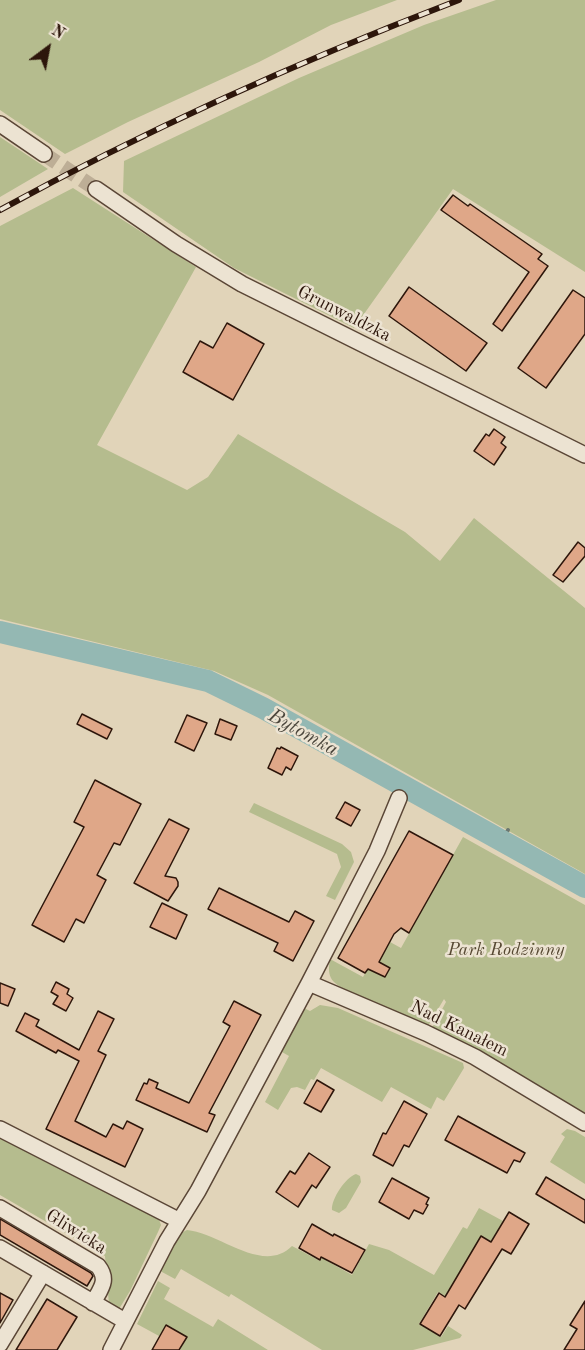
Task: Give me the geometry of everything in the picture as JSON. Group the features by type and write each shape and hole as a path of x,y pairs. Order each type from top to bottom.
{"street":[{"path":"0,124 44,154"},
{"name":"Grunwaldzka","path":"96,189 176,244 242,284 585,455"},
{"path":"111,1350 178,1220 198,1191 309,982 377,851 399,798"},
{"name":"Nad Kanałem","path":"309,982 475,1057 585,1124"},
{"path":"0,1129 178,1220"},
{"name":"Gliwicka","path":"0,1208 98,1266 104,1273 104,1283 93,1303"},
{"path":"0,1248 125,1322"},
{"path":"0,1344 43,1273"}],"green space":[{"path":"0,0 397,0 331,25 259,62 128,122 65,154 0,110"},
{"path":"496,0 585,0 585,272 453,189 354,328 234,268 123,192 124,161 299,78 424,25"},
{"path":"0,137 48,169 0,197"},
{"path":"73,188 196,267 97,445 187,490 208,477 238,434 405,532 440,561 474,518 585,608 585,874 268,695 214,671 0,619 0,226"},
{"path":"254,803 342,844 351,852 354,862 335,900 326,896 341,867 337,854 249,812"},
{"name":"Park Rodzinny","path":"463,837 585,905 585,1117 502,1064 432,1028 446,1002 444,999 428,1026 360,998 346,991 331,978 330,959 363,977 378,950 384,953 390,942 401,948"},
{"path":"320,1005 338,1008 463,1063 464,1068 444,1101 437,1097 431,1109 391,1087 382,1102 321,1068 305,1090 297,1087 291,1088 278,1110 265,1102 289,1056 282,1052 304,1008 310,1011"},
{"path":"567,1129 585,1137 585,1184 550,1162 565,1137 561,1134"},
{"path":"0,1134 158,1217 161,1225 119,1309 109,1305 105,1256 0,1195"},
{"path":"356,1174 360,1176 361,1182 346,1208 339,1213 332,1210 340,1189 348,1179"},
{"path":"479,1208 503,1221 491,1241 481,1236 445,1296 438,1292 419,1324 441,1337 448,1326 462,1335 460,1338 413,1350 322,1350 231,1294 229,1297 181,1269 175,1279 162,1272 161,1269 177,1235 187,1230 241,1250 268,1256 281,1254 292,1246 320,1261 322,1258 352,1275 369,1244 389,1250 434,1275 463,1227 467,1229"},
{"path":"158,1281 170,1288 164,1299 213,1327 218,1319 268,1350 180,1350 187,1337 166,1325 159,1336 137,1324"}],"building":[{"path":"453,195 468,206 470,204 542,254 538,259 548,266 502,331 493,324 529,272 441,210"},
{"path":"409,287 487,343 466,371 389,316"},
{"path":"573,290 585,298 585,334 546,388 518,368"},
{"path":"227,323 264,344 233,400 183,372 200,341 213,348"},
{"path":"494,429 505,437 501,443 506,447 494,465 474,451 486,434 489,436"},
{"path":"578,542 585,548 585,556 563,582 553,575"},
{"path":"82,714 112,729 107,739 77,724"},
{"path":"187,715 207,723 194,751 175,742"},
{"path":"220,719 237,726 231,740 215,734"},
{"path":"281,747 298,756 291,770 286,767 282,775 268,768 277,748"},
{"path":"95,780 141,804 120,845 114,843 97,875 106,880 84,923 76,919 64,942 32,925 84,827 74,822"},
{"path":"345,802 360,810 351,826 336,818"},
{"path":"169,819 189,829 165,876 176,878 178,882 178,886 168,901 134,883"},
{"path":"409,831 453,855 409,933 401,928 394,934 379,962 390,968 385,977 368,969 365,973 338,958"},
{"path":"219,888 289,922 295,911 314,921 293,961 274,951 278,943 208,909"},
{"path":"162,903 187,915 176,939 150,927"},
{"path":"56,982 69,989 67,994 73,998 66,1011 53,1004 58,996 51,992"},
{"path":"0,983 15,989 8,1006 0,1003"},
{"path":"234,1001 261,1015 209,1113 215,1115 207,1132 136,1100 144,1083 147,1084 149,1079 158,1083 156,1088 189,1103 230,1026 223,1022"},
{"path":"98,1011 114,1019 98,1051 106,1055 75,1121 106,1137 113,1124 123,1129 127,1121 143,1129 125,1167 46,1129 79,1061 58,1050 56,1053 16,1031 25,1013 39,1020 36,1026 79,1050"},
{"path":"317,1080 334,1090 321,1112 304,1103"},
{"path":"404,1101 427,1114 409,1147 404,1145 393,1166 373,1155 383,1133 386,1134"},
{"path":"458,1116 525,1153 520,1162 514,1160 507,1173 445,1140"},
{"path":"309,1153 330,1167 316,1188 312,1185 298,1207 276,1192 290,1171 295,1174"},
{"path":"546,1177 585,1200 585,1223 536,1194"},
{"path":"392,1178 429,1198 423,1214 414,1210 409,1219 379,1202"},
{"path":"509,1212 529,1224 511,1254 502,1249 465,1309 459,1305 440,1336 420,1324 439,1293 445,1297 481,1236 491,1242"},
{"path":"0,1219 91,1273 93,1276 87,1286 0,1235"},
{"path":"312,1224 365,1250 352,1273 321,1257 320,1260 299,1248"},
{"path":"0,1293 13,1300 0,1323"},
{"path":"47,1299 77,1317 57,1350 16,1350"},
{"path":"585,1301 585,1350 564,1350 577,1329 570,1325"},
{"path":"166,1325 187,1337 179,1350 152,1350"}],"waterway":[{"name":"Bytomka","path":"0,632 208,681 263,708 585,887"},
{"path":"501,841 508,830"}],"tunnel":[{"path":"44,154 96,189"}],"railway":[{"path":"0,210 112,151 226,97 459,0"}]}
